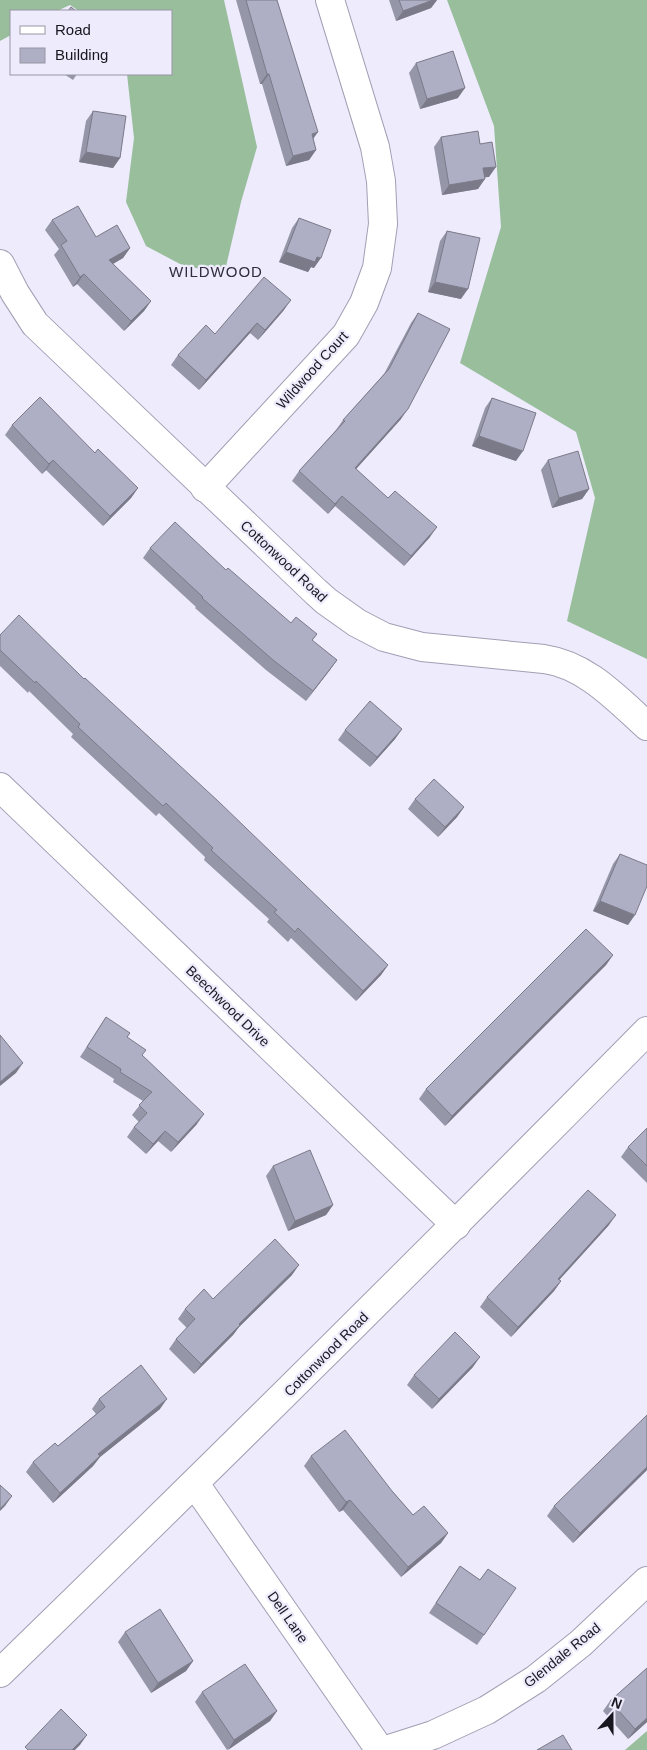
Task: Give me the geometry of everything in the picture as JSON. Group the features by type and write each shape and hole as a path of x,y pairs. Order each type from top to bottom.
{"street":[{"name":"Wildwood Court","path":"205,488 346,335 364,303 377,268 383,224 381,181 375,147 330,0"},
{"name":"Cottonwood Road","path":"0,264 15,293 35,324 326,602 357,623 384,636 422,647 559,661 594,680 647,726"},
{"name":"Beechwood Drive","path":"0,787 456,1225"},
{"name":"Cottonwood Road","path":"0,1673 195,1484 456,1225 647,1031"},
{"name":"Dell Lane","path":"195,1484 380,1750"},
{"name":"Glendale Road","path":"386,1750 434,1735 487,1710 536,1679 581,1643 647,1581"}],"green space":[{"path":"0,0 224,0 257,147 241,202 224,275 180,264 146,246 126,202 134,138 127,75 172,75 172,10 78,10 70,5 59,10 10,10 10,36 0,41"},
{"path":"447,0 647,0 647,659 567,621 595,498 576,432 460,363 501,227 494,126"},
{"path":"647,1731 647,1750 625,1750"}],"building":[{"path":"246,0 277,0 318,132 312,134 316,150 293,156"},
{"path":"399,0 433,0 403,11"},
{"path":"453,51 465,88 427,99 416,63"},
{"path":"93,111 126,116 120,158 86,152"},
{"path":"478,131 480,144 492,142 496,167 483,168 485,179 449,185 441,137"},
{"path":"78,206 96,237 117,225 130,248 109,260 151,301 131,321 84,274 80,277 61,245 67,241 52,220"},
{"path":"299,218 331,230 321,258 317,257 315,262 286,252"},
{"path":"447,231 480,238 468,289 435,282"},
{"path":"264,277 291,300 265,330 257,323 206,380 178,355 206,325 215,334"},
{"path":"418,313 450,329 408,409 355,468 388,498 395,491 437,527 411,556 342,496 335,504 299,471 389,369"},
{"path":"40,397 95,453 98,449 138,488 110,516 53,460 49,464 12,425"},
{"path":"492,398 536,413 523,451 479,436"},
{"path":"578,451 589,489 559,498 548,460"},
{"path":"175,522 226,570 228,568 291,623 296,617 317,634 312,640 337,660 313,691 273,660 202,598 150,548"},
{"path":"19,615 84,679 218,801 388,965 363,991 298,928 295,932 274,912 277,910 211,850 213,848 166,803 163,806 78,727 80,724 36,681 35,683 0,650 0,635"},
{"path":"370,701 402,729 377,757 345,730"},
{"path":"434,779 464,807 445,827 415,799"},
{"path":"620,854 647,865 647,886 635,915 600,901"},
{"path":"586,929 613,955 452,1116 426,1089"},
{"path":"106,1017 130,1033 127,1037 146,1050 142,1055 204,1114 178,1142 165,1131 153,1144 134,1127 147,1113 139,1105 152,1092 120,1072 121,1069 87,1047"},
{"path":"0,1035 23,1063 0,1082"},
{"path":"647,1128 647,1166 628,1147"},
{"path":"310,1150 333,1205 295,1221 273,1166"},
{"path":"588,1190 616,1215 558,1279 561,1281 518,1327 487,1297"},
{"path":"275,1239 299,1265 201,1364 176,1339 195,1319 185,1309 204,1289 213,1299"},
{"path":"455,1332 480,1357 439,1399 414,1375"},
{"path":"141,1365 167,1399 98,1454 100,1456 60,1493 33,1462 55,1443 58,1446 105,1407 99,1399"},
{"path":"647,1415 647,1467 580,1533 554,1506"},
{"path":"345,1430 413,1515 424,1506 448,1533 408,1567 350,1500 346,1502 311,1456"},
{"path":"0,1485 12,1496 0,1509"},
{"path":"460,1566 480,1580 488,1569 516,1588 484,1635 436,1603"},
{"path":"160,1609 193,1661 158,1683 125,1632"},
{"path":"245,1664 277,1711 234,1740 202,1692"},
{"path":"647,1668 647,1718 635,1729 610,1701"},
{"path":"61,1709 87,1735 72,1750 28,1750 25,1747"},
{"path":"563,1735 572,1750 537,1750"}],"district":[{"name":"WILDWOOD","path":"216,271"}]}
